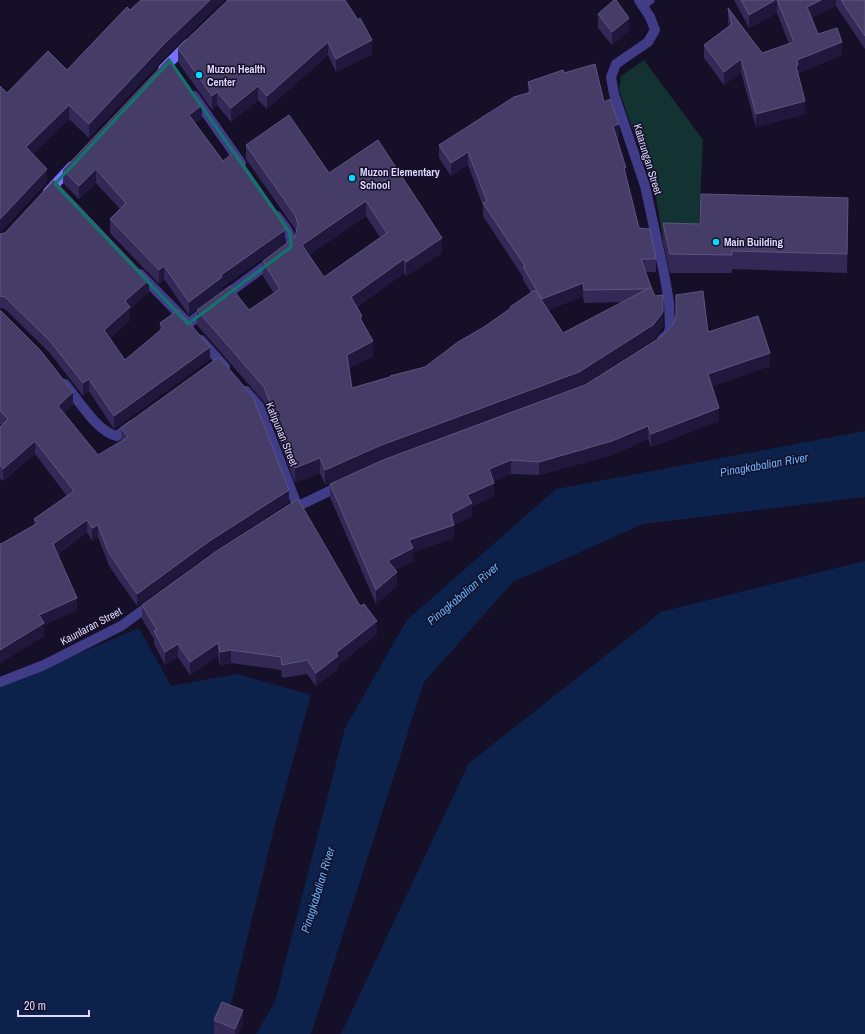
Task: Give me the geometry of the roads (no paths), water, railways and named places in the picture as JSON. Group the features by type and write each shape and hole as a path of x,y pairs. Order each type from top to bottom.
{"street":[{"name":"Katarungan Street","path":"644,2 655,30 648,42 616,64 611,76 614,94 645,186 669,302 670,328 668,334 657,344"},
{"path":"154,78 172,65 192,39"},
{"path":"188,88 247,173"},
{"path":"38,201 57,187 81,156"},
{"path":"188,324 291,247 292,240 290,234 270,206"},
{"path":"135,268 188,324 216,364 229,372"},
{"path":"59,376 101,429 110,434 117,436 142,417"},
{"name":"Katipunan Street","path":"239,384 259,406 297,505"},
{"path":"284,514 297,505 353,479"},
{"name":"Kaunlaran Street","path":"0,682 44,664 121,626 160,598"}],"water":[{"name":"Pinagkabalian River","path":"865,431 865,497 643,524 513,582 424,682 311,1034 256,1034 275,1002 345,728 407,620 556,489"},
{"path":"865,561 865,1034 341,1034 469,763 661,612"},
{"path":"139,628 171,686 237,674 311,695 275,825 228,1016 216,1034 0,1034 0,687"}],"place":[{"name":"Muzon Health Center","path":"199,75"},
{"name":"Muzon Elementary School","path":"352,178"},
{"name":"Main Building","path":"716,242"}]}
